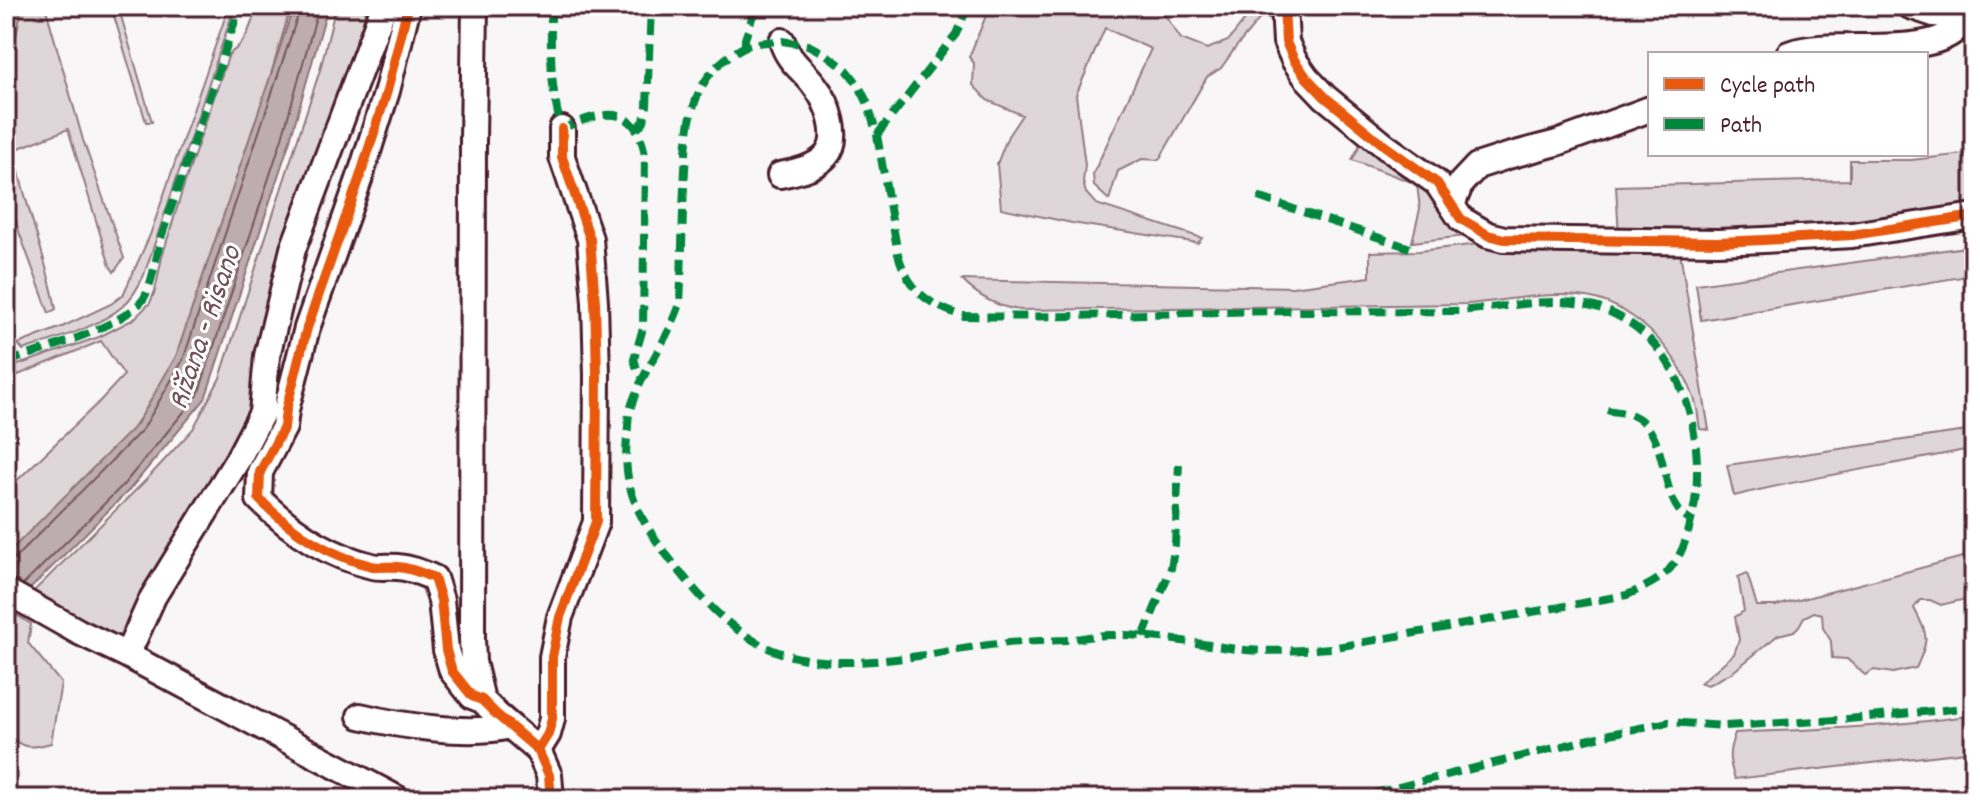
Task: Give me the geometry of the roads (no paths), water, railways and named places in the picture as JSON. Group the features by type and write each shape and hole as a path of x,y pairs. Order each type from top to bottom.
{"street":[{"path":"127,655 153,597 238,459 262,413 267,356 293,249 384,6"},
{"path":"408,6 387,91 307,328 284,427 260,472 259,499 304,536 342,558 377,567 395,566 415,570 434,578 441,600 444,638 452,671 491,720 538,750 549,775 551,799"},
{"path":"475,6 472,639 473,662 491,720"},
{"path":"1284,6 1286,42 1306,77 1353,122 1437,183 1461,219 1488,235 1504,239 1559,241 1718,242 1852,235 1974,216"},
{"path":"1794,52 1845,45 1916,45 1935,41 1969,19 1934,14 1910,6"},
{"path":"780,175 821,160 828,155 832,139 831,116 824,97 787,55 782,41"},
{"path":"1452,205 1461,183 1477,166 1557,143 1648,110"},
{"path":"538,750 548,734 552,719 552,657 560,617 596,522 597,375 590,239 562,157 562,129"},
{"path":"6,591 398,799"},
{"path":"360,716 386,722 491,720"}],"water":[{"name":"Rižana - Risano","path":"294,6 328,6 290,140 205,399 130,489 6,613 6,555 137,424 176,356"}]}
